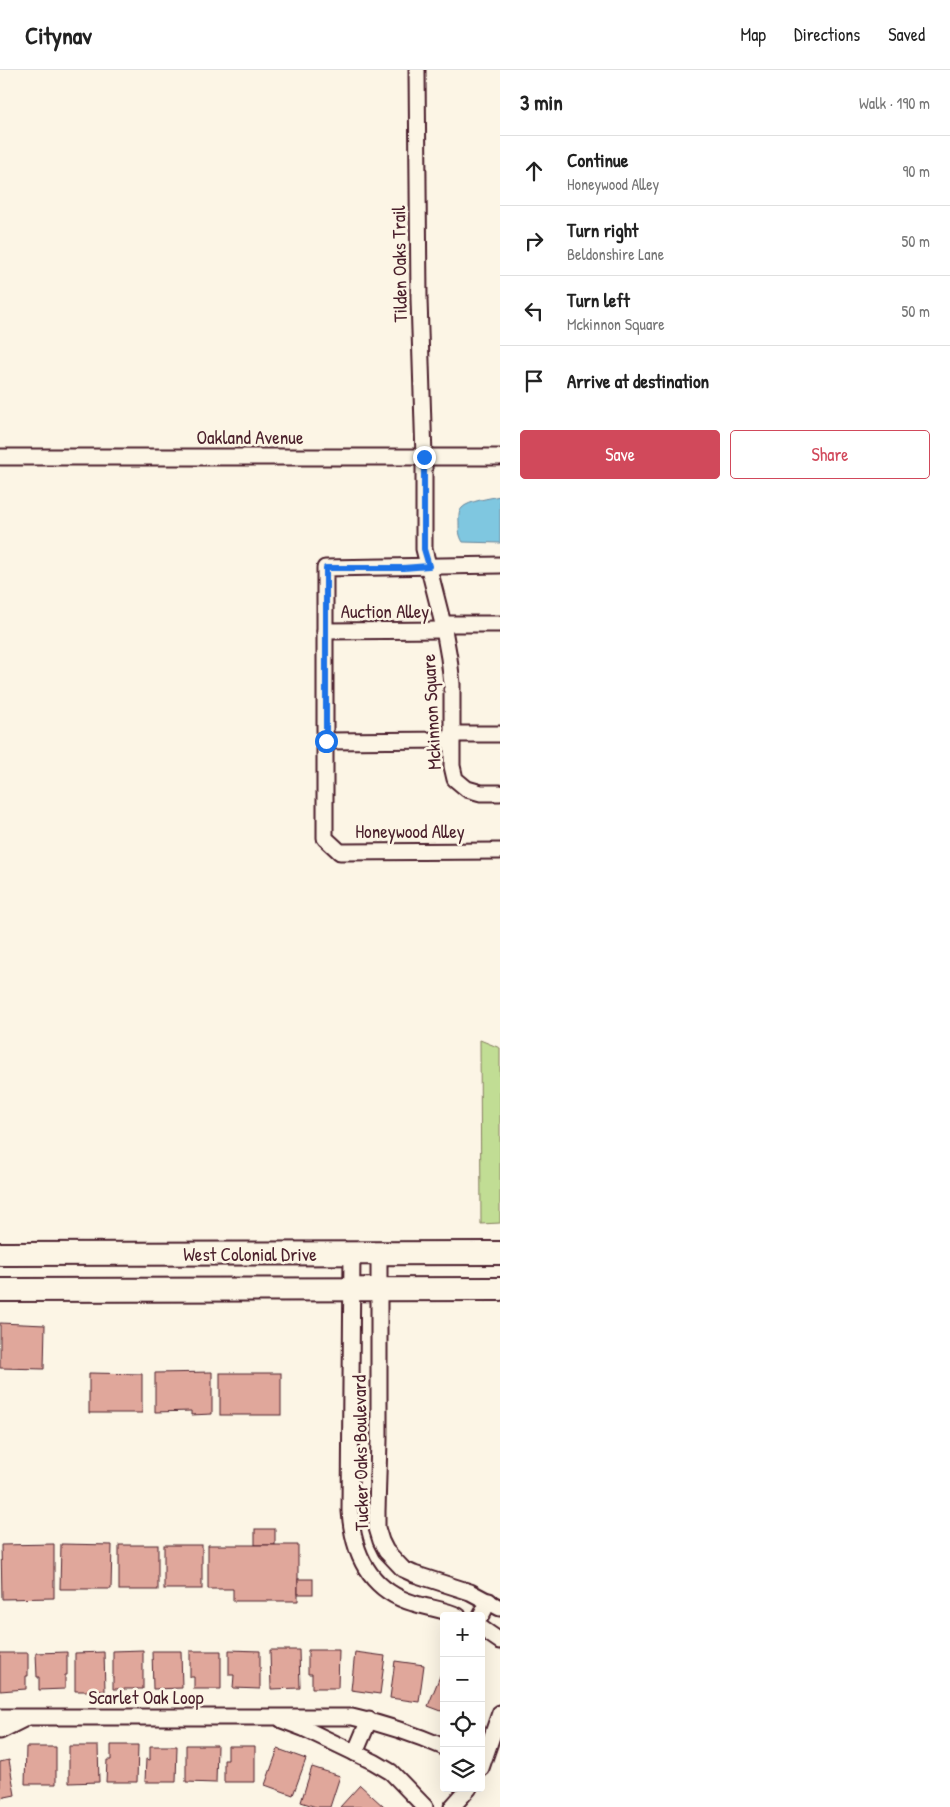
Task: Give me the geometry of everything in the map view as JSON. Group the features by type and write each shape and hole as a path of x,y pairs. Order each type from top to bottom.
{"highway":[{"name":"West Colonial Drive","path":"0,1254 500,1253"},
{"name":"West Colonial Drive","path":"0,1290 500,1289"}],"street":[{"name":"Tilden Oaks Trail","path":"417,70 419,299 424,457"},
{"name":"Oakland Avenue","path":"0,457 500,457"},
{"name":"Mckinnon Square","path":"424,457 424,549 444,627 452,684 452,766 455,779 467,788 481,793 500,793"},
{"path":"429,566 500,565"},
{"name":"Honeywood Alley","path":"429,566 326,568 326,838 340,852 500,851"},
{"name":"Auction Alley","path":"326,631 500,624"},
{"path":"326,741 500,734"},
{"name":"Tucker Oaks Boulevard","path":"352,1253 351,1532 360,1559 370,1574 397,1596 412,1603 450,1612"},
{"name":"Tucker Oaks Boulevard","path":"379,1253 377,1528 381,1541 386,1551 403,1568 414,1574 453,1585 494,1604"},
{"path":"352,1440 379,1440"},
{"path":"485,1631 500,1641"},
{"path":"485,1754 500,1713"},
{"name":"Scarlet Oak Loop","path":"266,1716 303,1728 391,1772 425,1807"},
{"name":"Scarlet Oak Loop","path":"0,1717 334,1716 369,1720 416,1735 442,1747"},
{"name":"Scarlet Oak Loop","path":"0,1731 27,1717"},
{"path":"355,1753 369,1720"},
{"path":"452,1807 465,1792"}],"green space":[{"path":"480,1040 500,1048 500,1223 481,1224"}],"water":[{"path":"500,496 500,543 463,542 459,531 459,515 461,510 474,502"}],"building":[{"path":"0,1323 45,1325 44,1369 0,1368"},
{"path":"212,1372 212,1414 191,1415 191,1411 155,1412 155,1373"},
{"path":"89,1373 142,1374 142,1413 89,1413"},
{"path":"220,1373 281,1373 281,1415 220,1415"},
{"path":"255,1529 275,1529 275,1545 255,1545"},
{"path":"54,1544 54,1598 2,1599 1,1545"},
{"path":"61,1544 112,1545 111,1589 60,1589"},
{"path":"119,1545 158,1545 158,1590 119,1590"},
{"path":"164,1545 202,1545 202,1589 164,1589"},
{"path":"208,1545 298,1545 298,1601 233,1601 233,1589 208,1589"},
{"path":"298,1579 313,1579 313,1594 298,1594"},
{"path":"143,1650 143,1689 113,1689 113,1651"},
{"path":"229,1650 260,1651 260,1689 233,1688 234,1675 229,1675"},
{"path":"270,1650 299,1650 300,1688 271,1689"},
{"path":"308,1650 339,1650 338,1688 312,1688 312,1674 308,1674"},
{"path":"152,1651 181,1651 182,1688 153,1689"},
{"path":"190,1651 221,1651 221,1689 194,1689 194,1677 190,1677"},
{"path":"67,1652 65,1689 39,1690 36,1653"},
{"path":"104,1652 105,1691 75,1691 75,1653"},
{"path":"355,1652 385,1656 380,1694 351,1690"},
{"path":"0,1653 28,1653 26,1689 0,1691"},
{"path":"395,1661 424,1665 419,1702 390,1698"},
{"path":"440,1676 440,1710 428,1706"},
{"path":"111,1745 138,1745 137,1782 106,1782 107,1760 111,1760"},
{"path":"186,1745 217,1745 216,1783 186,1782"},
{"path":"69,1746 98,1746 99,1782 69,1783"},
{"path":"150,1746 177,1746 176,1782 145,1782 146,1759 150,1760"},
{"path":"228,1746 255,1746 255,1782 224,1782 224,1760 228,1760"},
{"path":"26,1747 56,1747 56,1784 25,1784"},
{"path":"278,1749 306,1759 293,1795 265,1785"},
{"path":"9,1760 15,1795 0,1798 0,1762"},
{"path":"312,1767 340,1776 330,1807 316,1807 301,1802"},
{"path":"360,1785 384,1807 340,1807"}],"route":[{"path":"326,741 326,568 429,566 424,549 424,457"}]}
